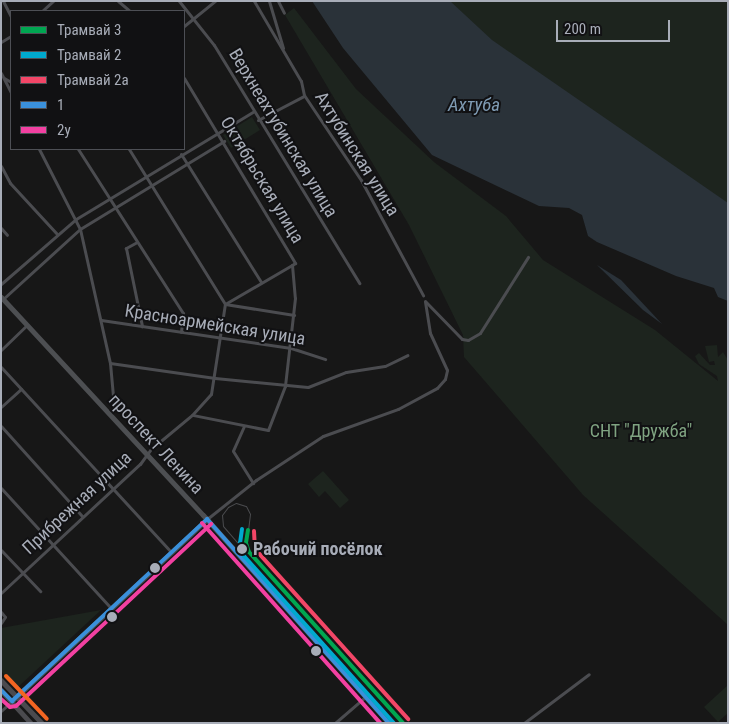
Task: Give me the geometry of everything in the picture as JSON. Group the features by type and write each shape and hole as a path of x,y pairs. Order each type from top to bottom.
{"main road":[{"name":"проспект Ленина","path":"2,298 147,454 389,723"}],"street":[{"path":"3,1 10,15"},
{"path":"43,10 53,1"},
{"path":"118,1 129,10"},
{"name":"Верхнеахтубинская улица","path":"179,1 195,18 359,283"},
{"path":"185,25 215,1"},
{"name":"Ахтубинская улица","path":"254,1 301,81 304,96 361,180 423,295"},
{"path":"269,1 283,48"},
{"path":"278,1 284,13"},
{"path":"1,73 10,91"},
{"path":"4,78 10,81"},
{"name":"Октябрьская улица","path":"185,80 224,141 295,263 292,265 294,315 285,386 268,430 192,415"},
{"path":"258,120 304,96"},
{"path":"1,284 76,219 253,112"},
{"path":"2,298 80,228 224,141"},
{"path":"40,150 80,228 110,363 114,407 110,414"},
{"path":"79,150 183,313 181,332"},
{"path":"130,150 225,304 294,315"},
{"path":"182,154 262,282"},
{"path":"1,166 10,184 57,234"},
{"path":"1,228 7,235"},
{"path":"137,242 126,248 142,326"},
{"path":"1,711 171,552 256,480 323,436 382,416 437,388 446,379 446,370 430,333 425,302 462,339 468,340 480,333 528,257"},
{"path":"225,304 292,265"},
{"name":"Прибрежная улица","path":"1,593 113,489 147,454 192,415 211,394 225,304"},
{"name":"Красноармейская улица","path":"101,320 291,348 325,359"},
{"path":"1,350 27,325"},
{"path":"110,363 215,378 308,387 346,372 385,366 408,355"},
{"path":"1,367 171,552"},
{"path":"1,407 21,389"},
{"path":"1,426 83,516"},
{"path":"244,426 233,451 252,483"},
{"path":"1,488 112,608"},
{"path":"1,550 40,591"},
{"path":"1,612 5,617 2,623"},
{"path":"524,723 589,674"},
{"path":"1,680 42,723"},
{"path":"1,690 31,723"},
{"path":"335,723 365,697"}],"green space":[{"path":"450,1 728,1 728,209 457,23"},
{"name":"СНТ \"Дружба\"","path":"294,8 356,89 434,162 506,216 543,260 655,330 718,381 717,376 699,364 695,356 699,353 710,365 715,365 714,361 709,362 705,346 717,345 718,357 723,352 728,360 728,625 583,495 464,357 463,335 409,225 285,15"},
{"path":"252,117 260,130 231,148 223,135"},
{"path":"323,471 349,500 340,508 325,491 319,497 308,484"},
{"path":"101,610 17,688 1,671 1,628"},
{"path":"728,685 728,713 718,722 704,707"}],"water":[{"name":"Ахтуба","path":"312,1 450,1 492,40 728,203 728,301 718,297 714,288 676,276 597,242 588,236 582,215 569,208 539,206 432,155 343,48"},
{"path":"597,265 621,280 662,324 643,310"}],"tram line":[{"path":"243,549 223,526 222,515 228,507 236,503 246,506 250,514 248,530"},
{"name":"2","path":"242,529 240,543 244,556 394,723"},
{"name":"3","path":"248,530 246,543 249,552 403,723"},
{"name":"2а","path":"254,531 255,549 408,719"}],"transit line":[{"name":"1","path":"207,519 389,723"},
{"name":"1","path":"1,690 12,701 207,519"},
{"name":"2у","path":"202,523 380,723"},
{"name":"2у","path":"1,699 10,707 16,706 211,524"},
{"path":"6,676 47,719"}],"place":[{"name":"Рабочий посёлок","path":"242,549"}]}
